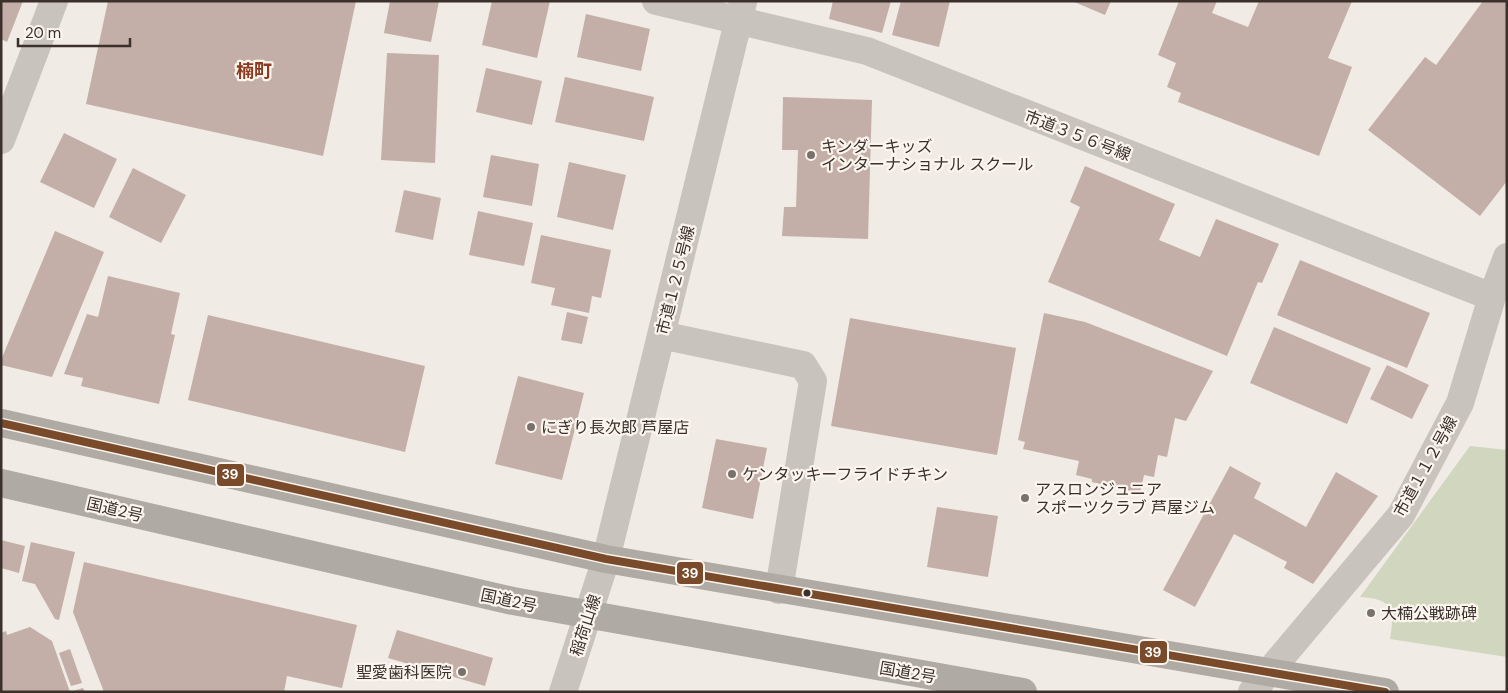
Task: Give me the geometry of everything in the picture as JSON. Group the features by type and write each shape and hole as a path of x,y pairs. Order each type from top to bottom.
{"highway":[{"path":"1,423 606,559 1385,692"},
{"name":"国道2号","path":"1,483 514,601 1023,692"}],"street":[{"path":"1,140 54,1"},
{"name":"市道３５６号線","path":"656,1 741,10 867,51 1492,297"},
{"name":"市道１２５号線","path":"606,559 741,10"},
{"name":"市道１１２号線","path":"1252,692 1401,515 1460,403 1492,297 1507,257"},
{"path":"661,335 803,365 813,381 779,590"},
{"name":"稲荷山線","path":"564,692 606,559"}],"green space":[{"path":"1470,446 1507,450 1507,657 1390,639 1392,620 1389,607 1379,600 1360,597"}],"building":[{"path":"1,1 23,1 7,42 1,39"},
{"path":"108,1 356,1 323,156 86,104"},
{"path":"390,1 439,1 431,42 384,33"},
{"path":"492,1 550,1 537,58 482,45"},
{"path":"833,1 891,1 882,33 829,19"},
{"path":"901,1 950,1 939,47 892,35"},
{"path":"1072,1 1111,1 1105,15"},
{"path":"1179,1 1217,1 1212,13 1248,27 1259,1 1352,1 1328,58 1352,67 1319,156 1178,102 1181,93 1167,87 1176,63 1158,55"},
{"path":"1483,1 1507,1 1507,181 1480,216 1368,130 1425,57 1436,65"},
{"path":"586,14 650,29 641,71 577,57"},
{"path":"387,53 439,55 435,163 381,160"},
{"path":"486,68 542,81 532,125 476,112"},
{"path":"565,77 654,97 644,141 555,122"},
{"path":"783,97 872,100 868,239 782,236 784,207 796,207 798,150 782,150"},
{"path":"64,133 117,159 94,208 40,182"},
{"path":"491,155 539,164 532,206 483,197"},
{"path":"569,162 626,175 613,230 557,217"},
{"path":"1085,166 1175,204 1159,240 1200,257 1216,219 1279,244 1262,283 1258,282 1227,356 1048,282 1080,207 1070,202"},
{"path":"133,168 186,195 161,243 109,217"},
{"path":"404,190 441,198 433,240 395,232"},
{"path":"478,211 533,223 524,266 469,255"},
{"path":"55,231 104,252 52,377 1,365 1,360"},
{"path":"541,235 611,250 601,298 592,296 589,313 551,305 555,288 531,283"},
{"path":"1300,260 1430,313 1407,368 1277,315"},
{"path":"108,276 180,293 171,334 175,335 159,404 81,386 83,378 64,374 87,314 98,317"},
{"path":"567,312 588,317 582,344 561,340"},
{"path":"1044,313 1085,322 1213,371 1186,421 1175,418 1167,457 1158,455 1154,477 1144,475 1140,493 1092,482 1092,479 1076,475 1079,461 1023,449 1025,442 1018,440"},
{"path":"208,315 425,366 405,452 188,400"},
{"path":"850,318 1016,348 997,455 831,426"},
{"path":"1274,327 1371,368 1347,424 1250,383"},
{"path":"1387,365 1429,385 1412,419 1370,399"},
{"path":"518,376 584,393 562,480 495,464"},
{"path":"716,439 767,448 753,519 702,508"},
{"path":"1230,466 1261,483 1254,498 1306,527 1336,472 1378,496 1313,584 1284,568 1287,562 1234,534 1195,607 1163,590"},
{"path":"937,507 998,516 988,577 927,567"},
{"path":"1,540 25,546 19,573 1,568"},
{"path":"31,542 75,552 59,620 55,619 35,584 22,581"},
{"path":"84,562 357,625 342,688 287,676 284,692 104,692 73,612"},
{"path":"30,627 52,641 70,692 1,692 1,633 6,631 7,635"},
{"name":"聖愛歯科医院","path":"397,630 493,658 485,686 388,658"},
{"path":"70,649 82,683 71,686 59,653"},
{"path":"83,688 85,692 73,692 73,691"}],"transit line":[{"name":"39","path":"1,423 606,559 1385,692"}],"place":[{"name":"キンダーキッズ インターナショナル スクール","path":"811,155"},
{"name":"にぎり長次郎 芦屋店","path":"531,427"},
{"name":"ケンタッキーフライドチキン","path":"732,474"},
{"name":"アスロンジュニア スポーツクラブ 芦屋ジム","path":"1025,498"},
{"name":"大楠公戦跡碑","path":"1371,613"},
{"name":"聖愛歯科医院","path":"462,672"}],"district":[{"name":"楠町","path":"254,71"}]}
